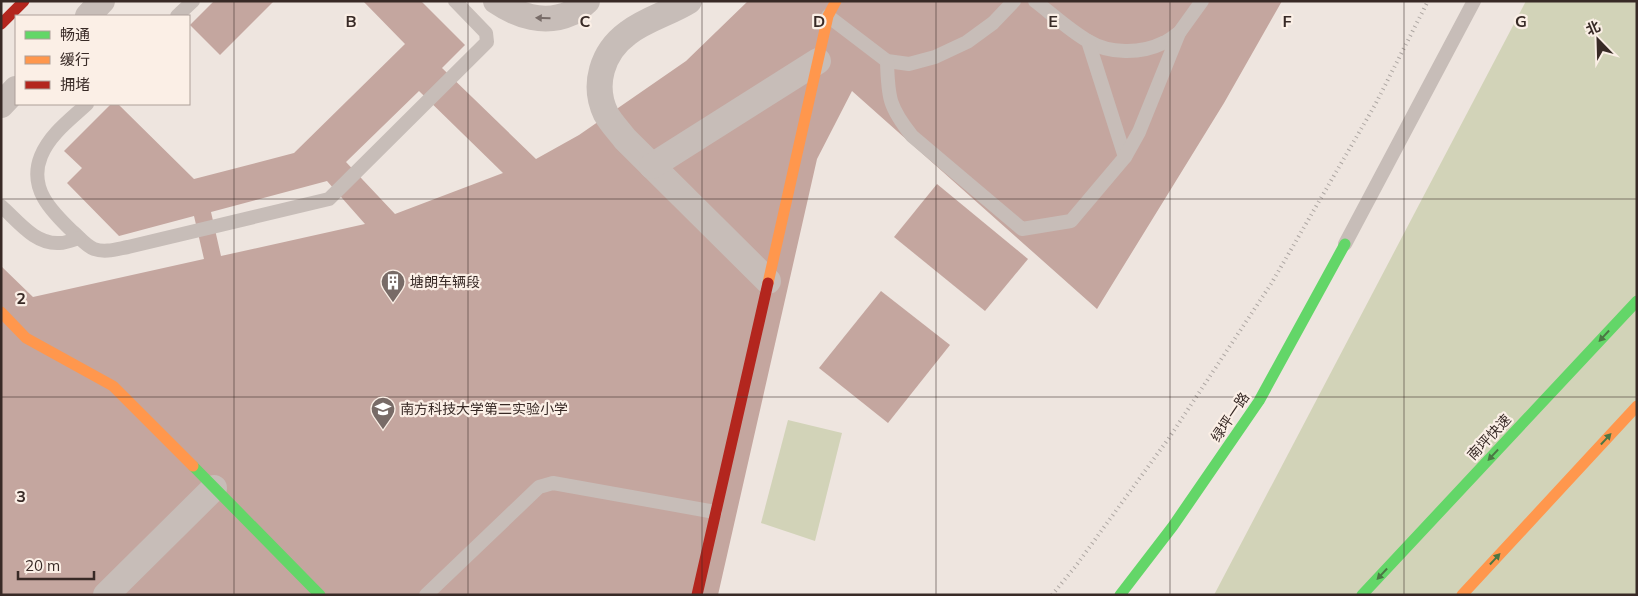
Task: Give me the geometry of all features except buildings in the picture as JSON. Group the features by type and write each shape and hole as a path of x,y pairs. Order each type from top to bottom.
{"main road":[{"path":"1,24 24,1"},
{"path":"696,595 828,16 836,1"},
{"name":"绿坪一路","path":"1120,595 1173,526 1259,401 1345,244"},
{"name":"南坪快速","path":"1362,595 1637,300"},
{"path":"1,312 26,338 113,386 320,595"},
{"path":"1462,595 1637,406"}],"street":[{"path":"89,15 102,1"},
{"path":"496,1 508,9 527,17 549,19 572,13 587,1"},
{"path":"689,1 628,33 609,51 600,72 600,97 607,116 625,139 768,282"},
{"path":"652,166 818,61"},
{"path":"1,104 15,90"},
{"path":"106,595 214,488"}],"lane":[{"path":"178,15 193,1"},
{"path":"86,105 50,140 41,157 37,176 42,196 52,212 93,249 110,251 328,199 487,42 486,33 455,1"},
{"path":"828,16 887,61 909,64 935,57 967,42 993,23 1014,1"},
{"path":"1035,1 1088,41 1106,49 1124,51 1145,48 1163,43 1179,33"},
{"path":"887,61 890,100 899,119 912,136 1022,229 1071,221 1125,157 1139,132 1179,33 1202,1"},
{"path":"1345,244 1474,1"},
{"path":"1088,41 1125,157"},
{"path":"1,206 33,236 46,242 61,243 79,238"},
{"path":"426,595 539,487 553,483 715,512"}],"green space":[{"path":"1526,1 1637,1 1637,595 1214,595"},
{"path":"788,420 842,433 815,541 761,523"}],"railway":[{"path":"1052,595 1075,567 1169,438 1271,284 1375,105 1428,1"}],"traffic: fast":[{"path":"1120,595 1173,526 1259,401 1345,244"},
{"path":"1362,595 1637,301"},
{"path":"193,466 320,595"}],"traffic: slow":[{"path":"768,283 828,16 836,1"},
{"path":"1,312 26,338 113,386 193,466"},
{"path":"1462,595 1637,406"}],"traffic: jam":[{"path":"1,24 24,1"},
{"path":"697,595 768,283"}],"place":[{"name":"塘朗车辆段","path":"393,303"},
{"name":"南方科技大学第二实验小学","path":"383,430"}]}
